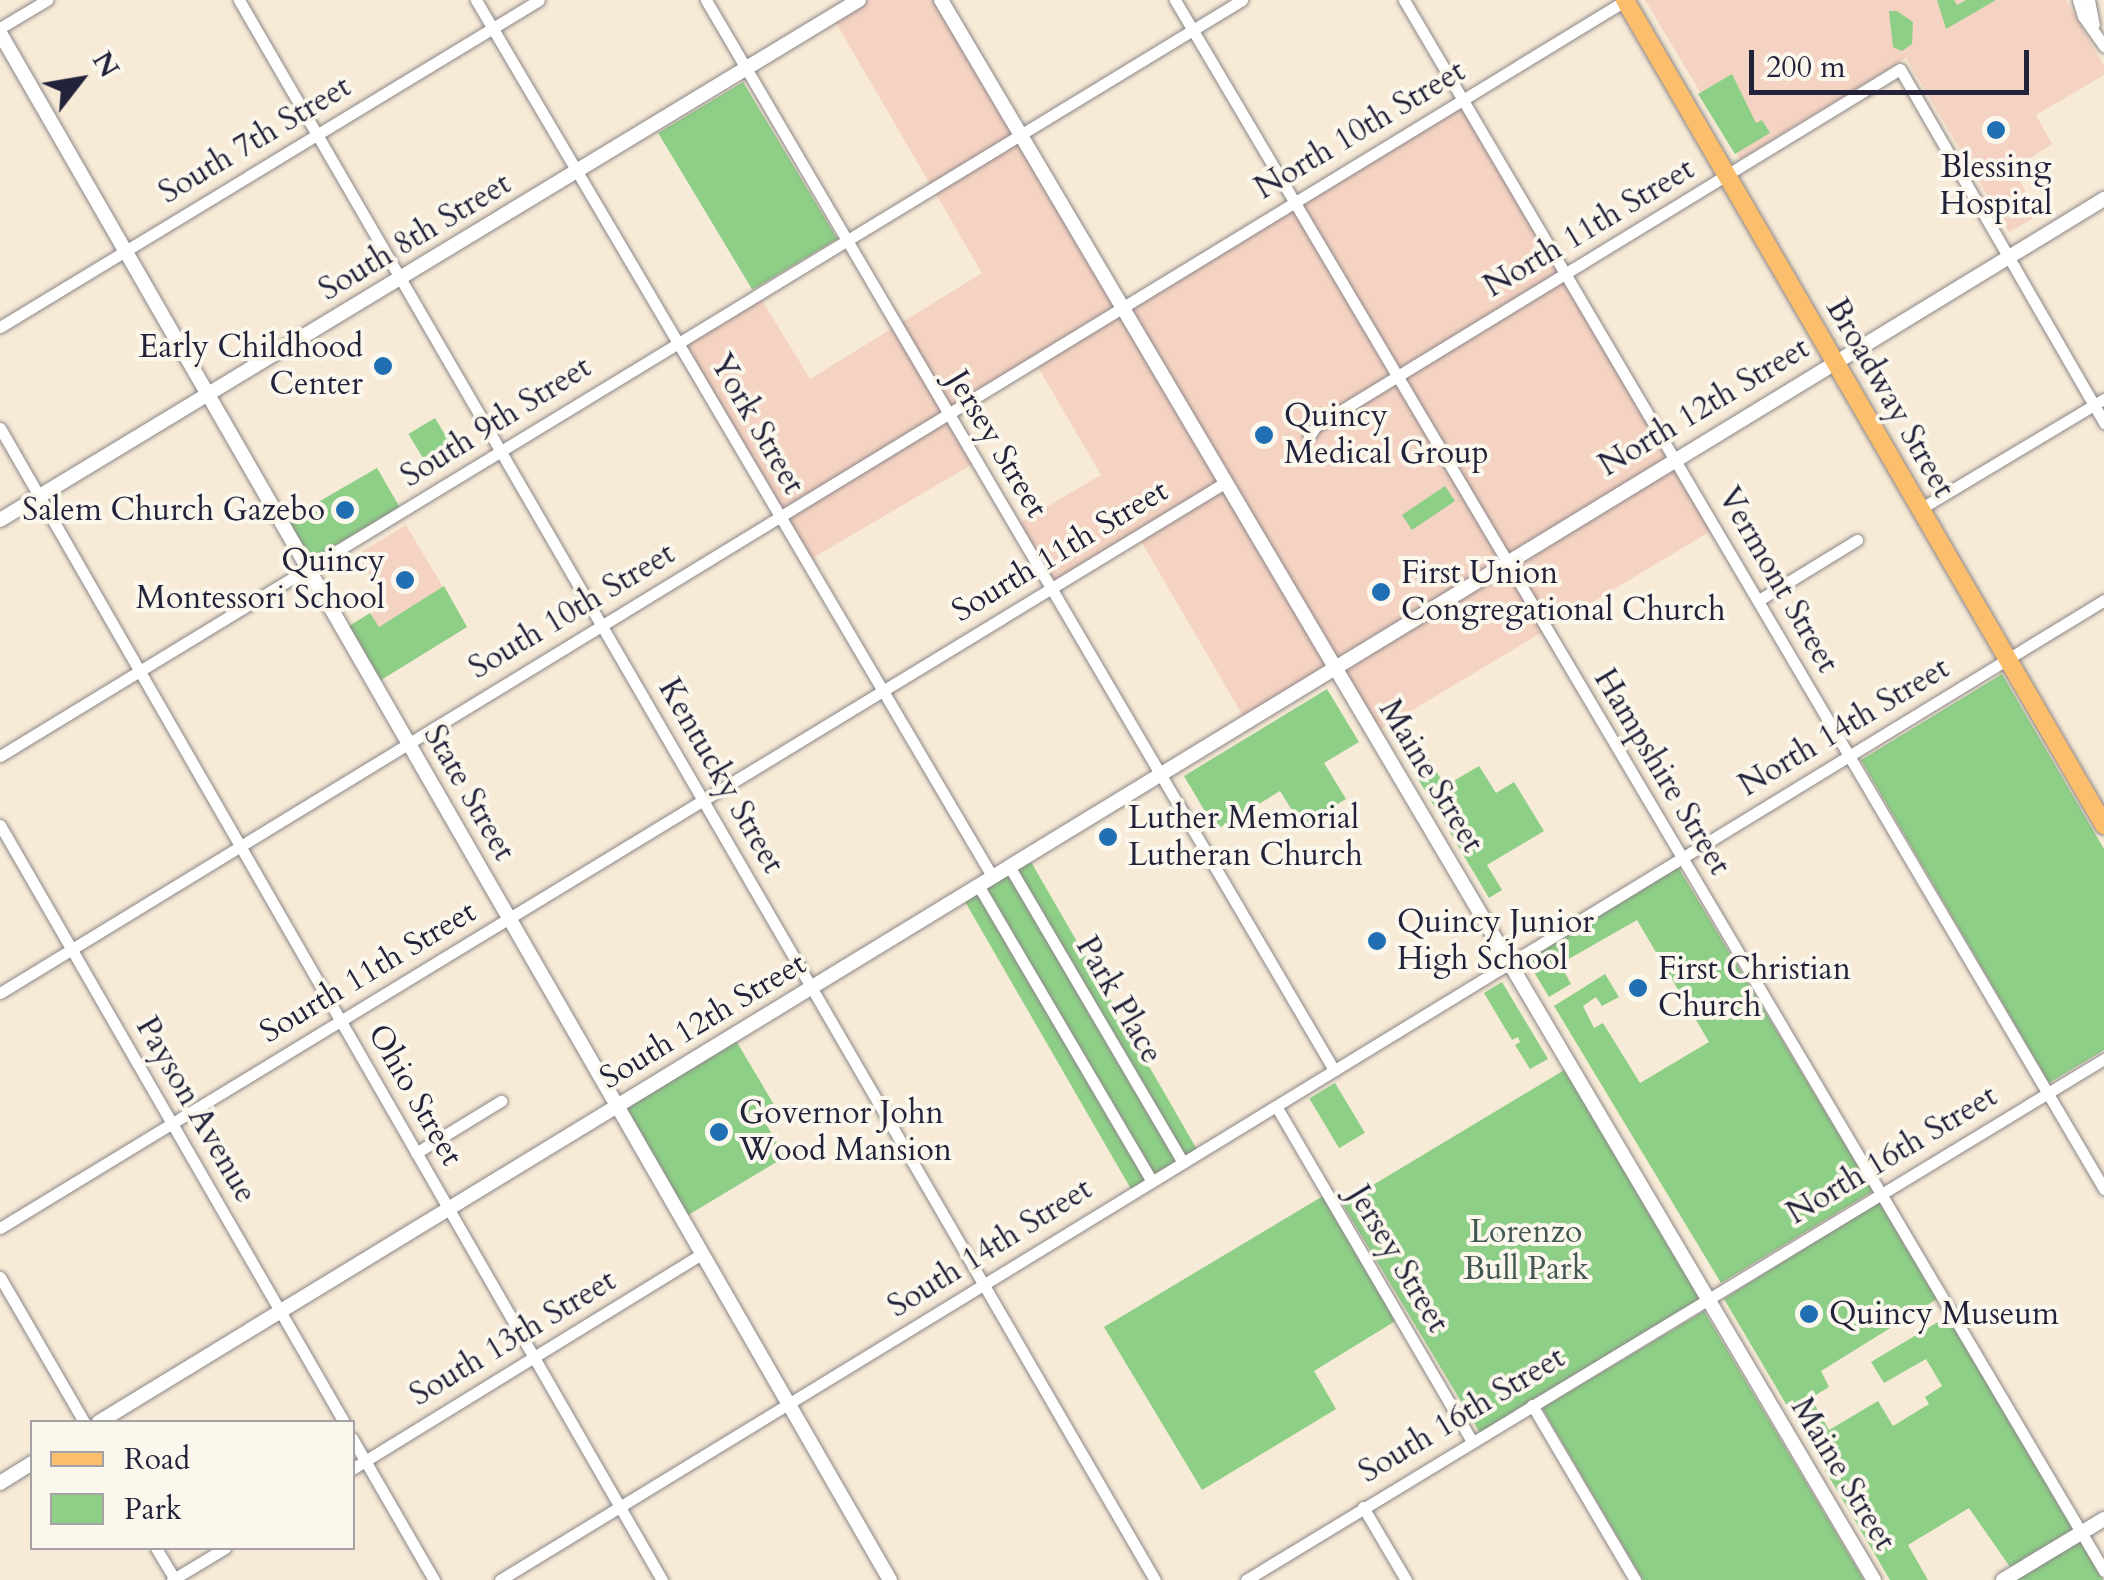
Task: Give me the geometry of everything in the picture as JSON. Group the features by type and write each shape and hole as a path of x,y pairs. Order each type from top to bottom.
{"main road":[{"name":"Broadway Street","path":"1625,0 2104,825"}],"street":[{"path":"0,30 47,0"},
{"name":"Kentucky Street","path":"240,0 1155,1580"},
{"name":"York Street","path":"476,0 992,876"},
{"name":"South 7th Street","path":"0,327 540,0"},
{"name":"Jersey Street","path":"706,0 1334,1070"},
{"name":"South 8th Street","path":"0,520 858,0"},
{"name":"Maine Street","path":"941,0 1874,1580"},
{"name":"Hampshire Street","path":"1175,0 2104,1571"},
{"name":"South 9th Street","path":"0,756 1242,0"},
{"name":"Vermont Street","path":"1404,0 2104,1189"},
{"name":"North 10th Street","path":"1122,308 1625,0"},
{"path":"2078,0 2083,16 2104,46"},
{"path":"2090,0 2094,29"},
{"name":"State Street","path":"0,30 884,1578"},
{"name":"North 11th Street","path":"1309,436 1316,426 1900,69 2009,256"},
{"name":"North 12th Street","path":"1334,666 2104,199"},
{"path":"2009,256 2099,402 2104,424"},
{"name":"South 10th Street","path":"0,994 1122,308"},
{"path":"1920,509 2099,402"},
{"name":"Ohio Street","path":"0,428 662,1580"},
{"name":"Sourth 11th Street","path":"0,1228 1226,482"},
{"path":"1758,600 1857,540"},
{"name":"North 14th Street","path":"1510,963 2104,600"},
{"name":"South 12th Street","path":"102,1420 1334,666"},
{"name":"Payson Avenue","path":"0,825 343,1420"},
{"name":"Park Place","path":"1008,866 1183,1162"},
{"name":"Park Place","path":"978,885 1152,1181"},
{"name":"South 14th Street","path":"500,1580 1510,963"},
{"name":"North 16th Street","path":"1708,1298 2104,1059"},
{"path":"416,1152 501,1101"},
{"name":"Jersey Street","path":"1276,1106 1472,1441"},
{"name":"South 13th Street","path":"355,1467 702,1254"},
{"path":"0,1277 83,1420"},
{"name":"South 16th Street","path":"1246,1580 1708,1298"},
{"path":"1532,1405 1635,1580"},
{"path":"355,1443 434,1580"},
{"path":"0,1483 30,1464"},
{"path":"1363,1507 1406,1580"},
{"path":"2003,1580 2104,1519"},
{"path":"157,1550 174,1580 222,1550"}],"shaded area":[{"path":"859,0 941,0 1123,307 1463,100 1716,528 1374,733 1334,667 1246,721 1138,536 1051,589 1014,526 1101,475 1035,362 948,414 976,462 806,562 678,344 759,295 810,379 982,273 832,16"},
{"name":"Blessing Hospital","path":"1645,0 2066,0 2104,66 2104,75 2036,115 2052,144 2013,169 2039,215 2009,232 1906,58 1740,159"},
{"name":"Quincy Montessori School","path":"406,525 467,627 381,680 349,626 386,605 358,554"}],"green space":[{"path":"1937,0 1954,0 1957,5 1966,0 1996,0 1946,29"},
{"path":"1889,11 1897,11 1913,22 1912,44 1902,51 1893,47"},
{"path":"1732,74 1756,123 1762,120 1770,133 1735,154 1698,94"},
{"path":"743,82 837,239 752,290 658,133"},
{"path":"435,418 457,455 431,471 408,434"},
{"path":"377,468 400,508 310,560 287,520"},
{"path":"1445,486 1455,501 1412,530 1402,515"},
{"name":"Quincy Montessori School","path":"444,586 467,627 381,680 349,626 370,613 379,627"},
{"path":"2002,674 2104,849 2104,1050 2049,1083 1861,760"},
{"path":"1327,689 1359,742 1324,763 1346,799 1302,826 1280,791 1216,830 1184,776"},
{"path":"1419,742 1445,786 1479,766 1496,793 1514,782 1544,831 1487,865 1502,890 1489,898 1402,752"},
{"path":"1027,855 1198,1152 1132,1191 960,894"},
{"path":"1678,867 1873,1191 1721,1283 1554,1006 1605,974 1619,997 1602,1006 1596,997 1583,1006 1594,1028 1603,1023 1640,1083 1709,1042 1637,920 1560,964 1571,984 1549,997 1526,959"},
{"path":"1502,982 1548,1059 1530,1069 1515,1045 1520,1042 1518,1037 1512,1040 1484,993"},
{"path":"735,1039 776,1108 762,1117 785,1157 685,1217 620,1107"},
{"name":"Lorenzo Bull Park","path":"1571,1066 1710,1297 1481,1435 1342,1204"},
{"path":"1335,1083 1365,1133 1339,1148 1309,1098"},
{"path":"1323,1196 1397,1320 1314,1371 1336,1409 1202,1490 1104,1327"},
{"path":"1879,1201 1937,1299 1821,1371 1829,1387 1811,1398 1829,1430 1878,1401 1893,1426 1929,1404 1925,1397 1942,1386 1926,1359 1884,1383 1871,1362 1948,1316 2073,1529 2010,1567 1969,1508 1908,1545 1928,1580 1890,1580 1724,1299"},
{"path":"1704,1311 1864,1580 1643,1580 1542,1408"},
{"path":"2080,1541 2103,1580 2015,1580"}],"place":[{"name":"Blessing Hospital","path":"1996,130"},
{"name":"Early Childhood Center","path":"383,366"},
{"name":"Quincy Medical Group","path":"1264,435"},
{"name":"Salem Church Gazebo","path":"345,510"},
{"name":"Quincy Montessori School","path":"405,580"},
{"name":"First Union Congregational Church","path":"1381,592"},
{"name":"Luther Memorial Lutheran Church","path":"1108,837"},
{"name":"Quincy Junior High School","path":"1377,941"},
{"name":"First Christian Church","path":"1638,988"},
{"name":"Governor John Wood Mansion","path":"719,1132"},
{"name":"Quincy Museum","path":"1809,1314"}]}
